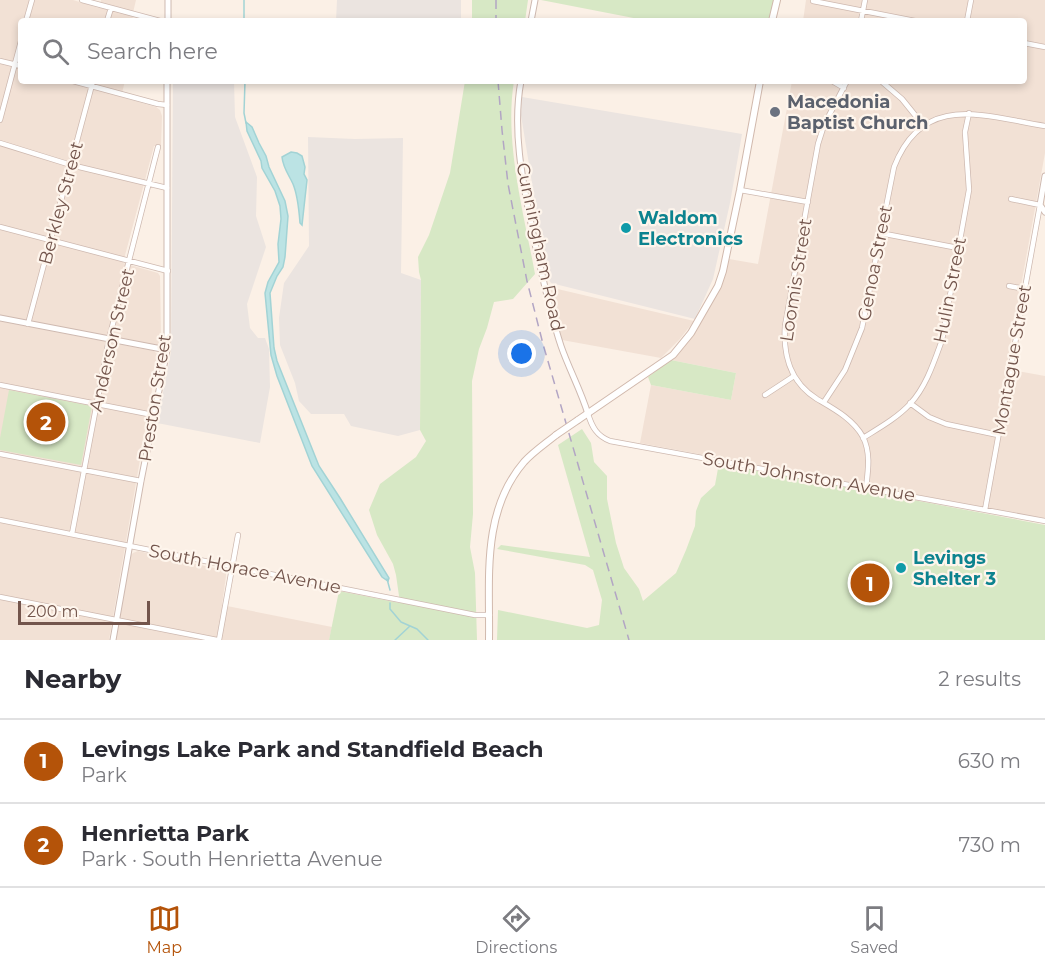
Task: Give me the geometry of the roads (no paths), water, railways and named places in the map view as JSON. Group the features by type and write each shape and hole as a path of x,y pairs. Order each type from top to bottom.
{"main road":[{"path":"773,18 777,0"},
{"path":"489,640 493,524 507,487 535,451 668,359 691,333 718,286 740,190 759,84"}],"street":[{"path":"27,18 32,0"},
{"path":"82,0 149,18"},
{"path":"168,0 168,18"},
{"path":"532,18 535,0"},
{"path":"862,18 865,0"},
{"path":"968,18 971,0"},
{"path":"813,1 901,18"},
{"path":"109,18 111,8"},
{"path":"1027,44 1045,47"},
{"path":"0,120 18,52"},
{"path":"0,61 18,65"},
{"path":"92,84 167,105"},
{"name":"Berkley Street","path":"28,324 92,84"},
{"name":"Preston Street","path":"113,640 153,415 167,350 167,84"},
{"name":"Cunningham Road","path":"520,84 517,126 530,220 543,282 561,346 588,414"},
{"path":"837,84 844,88"},
{"name":"Loomis Street","path":"846,84 824,125 818,144 784,343 787,361 794,376 816,398 851,422 863,438"},
{"path":"884,84 902,99 923,125 945,115 969,113 1045,126"},
{"name":"Hulin Street","path":"863,438 910,404 934,364 942,340 969,190 966,132 969,113"},
{"name":"Genoa Street","path":"824,402 845,370 862,328 880,232 898,154 923,125"},
{"path":"0,143 71,165 167,188"},
{"name":"Anderson Street","path":"72,534 109,339 158,147"},
{"name":"Montague Street","path":"985,510 1045,176"},
{"path":"740,190 808,202"},
{"path":"1011,199 1040,205 1045,212"},
{"path":"0,227 168,271"},
{"path":"880,232 958,248"},
{"path":"1009,286 1025,289"},
{"path":"0,318 167,350"},
{"path":"765,395 794,376"},
{"path":"0,385 153,415"},
{"path":"910,404 929,417 946,424 998,435"},
{"name":"South Johnston Avenue","path":"588,414 594,430 602,438 610,441 1044,521"},
{"path":"863,438 869,465 866,488"},
{"path":"0,454 141,481"},
{"path":"1044,521 1045,513"},
{"name":"South Horace Avenue","path":"0,520 475,615 490,615"},
{"path":"0,597 218,640 238,535"}],"water":[{"path":"246,122 252,127 266,156 285,201 288,216 283,267 270,293 277,361 319,466 389,578 388,581 382,577 312,466 277,376 271,355 265,293 279,262 280,206 247,131"},
{"path":"291,152 302,156 307,180 302,225 295,189 282,157"}],"waterway":[{"path":"244,0 244,18"},
{"path":"245,84 246,123"},
{"path":"387,579 390,590"},
{"path":"390,603 390,609 401,622 417,629 428,640"},
{"path":"395,640 410,626"}],"railway":[{"path":"496,0 496,18"},
{"path":"498,84 508,184 527,281 543,344 629,640"}],"place":[{"name":"Macedonia Baptist Church","path":"775,112"},
{"name":"Waldom Electronics","path":"626,228"},
{"name":"Henrietta Park","path":"46,422"},
{"name":"Levings Shelter 3","path":"901,568"},
{"name":"Levings Lake Park and Standfield Beach","path":"870,583"}]}
